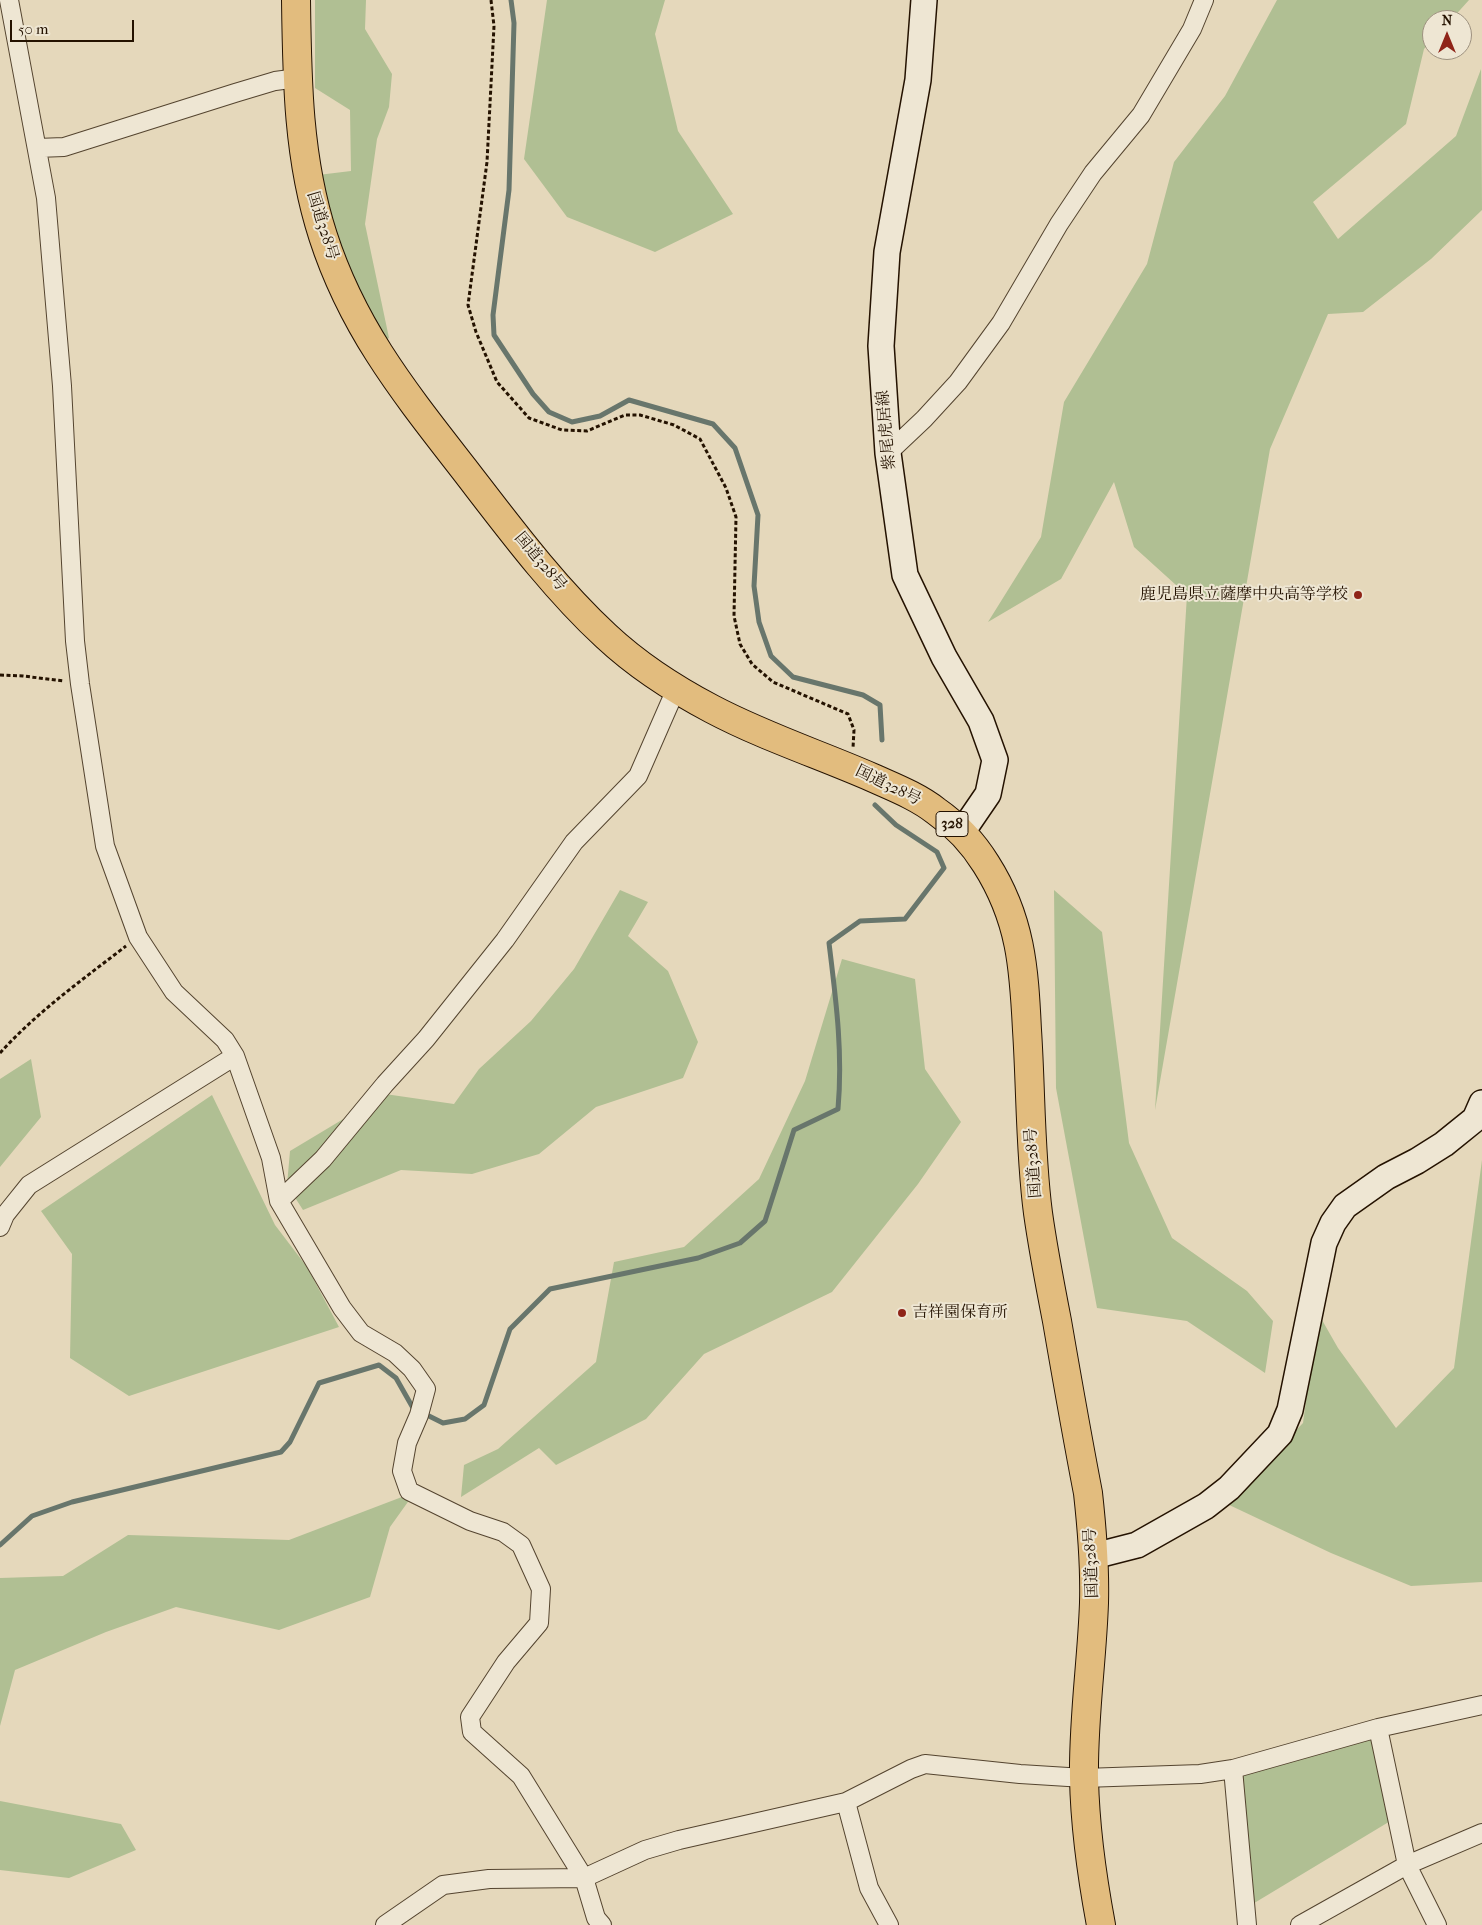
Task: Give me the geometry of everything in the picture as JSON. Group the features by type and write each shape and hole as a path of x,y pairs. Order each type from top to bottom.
{"highway":[{"name":"国道328号","path":"296,0 298,105 304,155 311,197 338,278 358,320 378,354 406,394 485,496 553,580 607,637 639,663 676,689 750,728 852,769 904,792 934,809 962,832 984,860 1004,896 1018,938 1024,973 1032,1158 1038,1215 1088,1493 1094,1556 1094,1602 1084,1778 1093,1881 1101,1925"}],"main road":[{"name":"紫尾虎居線","path":"924,0 918,80 887,252 881,346 888,453 905,575 944,657 981,721 995,760 988,794 962,832"},
{"path":"1094,1556 1137,1545 1206,1506 1229,1488 1280,1434 1290,1410 1324,1243 1333,1223 1345,1206 1379,1182 1444,1144 1475,1119 1482,1104"}],"street":[{"path":"9,0 48,217 58,339 75,641 105,846 138,937 174,992 225,1040 234,1056 271,1158 279,1201 342,1308 361,1333 395,1353 412,1370 426,1389 420,1414 407,1443 402,1471 409,1491 470,1521 503,1532 522,1545 534,1571 541,1589 539,1623 506,1662 470,1717 472,1732 520,1776 584,1878 596,1918 602,1925"},
{"path":"888,453 924,419 958,382 1002,323 1059,224 1093,173 1141,116 1192,29 1204,0"},
{"path":"37,148 64,146 275,81 298,78"},
{"path":"279,1201 323,1159 385,1084 426,1039 505,940 574,842 638,776 676,689"},
{"path":"0,1227 5,1215 29,1185 234,1056"},
{"path":"385,1925 443,1885 489,1879 584,1878 654,1848 846,1802 911,1769 925,1764 1020,1774 1084,1778 1200,1774 1233,1769 1378,1728 1482,1705"},
{"path":"1378,1728 1407,1864 1437,1925"},
{"path":"1233,1769 1247,1925"},
{"path":"846,1802 869,1888 889,1925"},
{"path":"1300,1925 1407,1864 1482,1832"}],"path":[{"path":"491,0 494,26 487,162 468,305 476,332 497,382 529,418 562,430 587,431 625,415 640,415 674,425 700,439 726,488 736,516 734,616 740,644 752,664 773,682 848,714 854,730 852,769"},
{"path":"0,675 80,684"},
{"path":"0,1053 18,1033 41,1013 138,937"}],"green space":[{"path":"315,0 366,0 365,29 392,74 389,107 377,139 365,224 389,338 385,340 356,291 329,221 318,175 351,171 350,110 315,88"},
{"path":"547,0 665,0 655,34 678,131 733,214 655,252 567,217 524,159"},
{"path":"1277,0 1469,0 1460,10 1422,10 1422,57 1406,124 1313,202 1338,239 1456,136 1481,69 1482,210 1431,259 1363,312 1328,314 1270,449 1155,1110 1187,595 1134,547 1114,482 1061,579 988,622 1041,537 1064,402 1147,264 1174,162 1225,96"},
{"path":"620,890 648,902 628,936 668,971 698,1042 683,1078 596,1107 539,1154 472,1174 401,1170 303,1210 287,1185 290,1151 385,1094 454,1104 479,1069 531,1021 574,969"},
{"path":"1054,890 1102,932 1129,1143 1172,1238 1247,1291 1273,1321 1265,1373 1187,1321 1097,1308 1056,1088"},
{"path":"842,959 915,979 925,1069 961,1122 918,1184 832,1292 704,1354 646,1419 556,1465 539,1448 461,1497 464,1465 498,1449 596,1362 614,1262 684,1247 759,1179 805,1081"},
{"path":"31,1059 41,1117 0,1167 0,1079"},
{"path":"212,1095 275,1225 307,1267 339,1327 129,1396 70,1358 72,1254 41,1211"},
{"path":"1482,1160 1482,1582 1411,1586 1331,1553 1225,1503 1303,1423 1318,1313 1338,1348 1396,1428 1454,1368"},
{"path":"415,1492 390,1527 370,1597 279,1630 176,1607 106,1632 15,1670 0,1726 0,1578 63,1576 128,1535 289,1540"},
{"path":"1378,1728 1397,1817 1246,1908 1233,1769"},
{"path":"0,1801 121,1824 136,1850 69,1878 0,1870"}],"waterway":[{"path":"511,0 514,23 509,190 493,315 494,335 533,394 549,412 572,422 600,416 629,400 713,424 735,448 758,515 754,586 759,622 771,656 793,677 863,695 880,705 882,740"},
{"path":"0,1545 32,1516 72,1502 281,1452 290,1442 319,1383 379,1365 396,1378 413,1408 443,1423 465,1419 484,1405 510,1329 550,1289 698,1258 740,1243 765,1221 794,1130 838,1109 839,1046 829,943 860,921 905,919 944,868 937,852 896,825 875,805"}],"place":[{"name":"鹿児島県立薩摩中央高等学校","path":"1358,595"},
{"name":"吉祥園保育所","path":"902,1313"}]}
